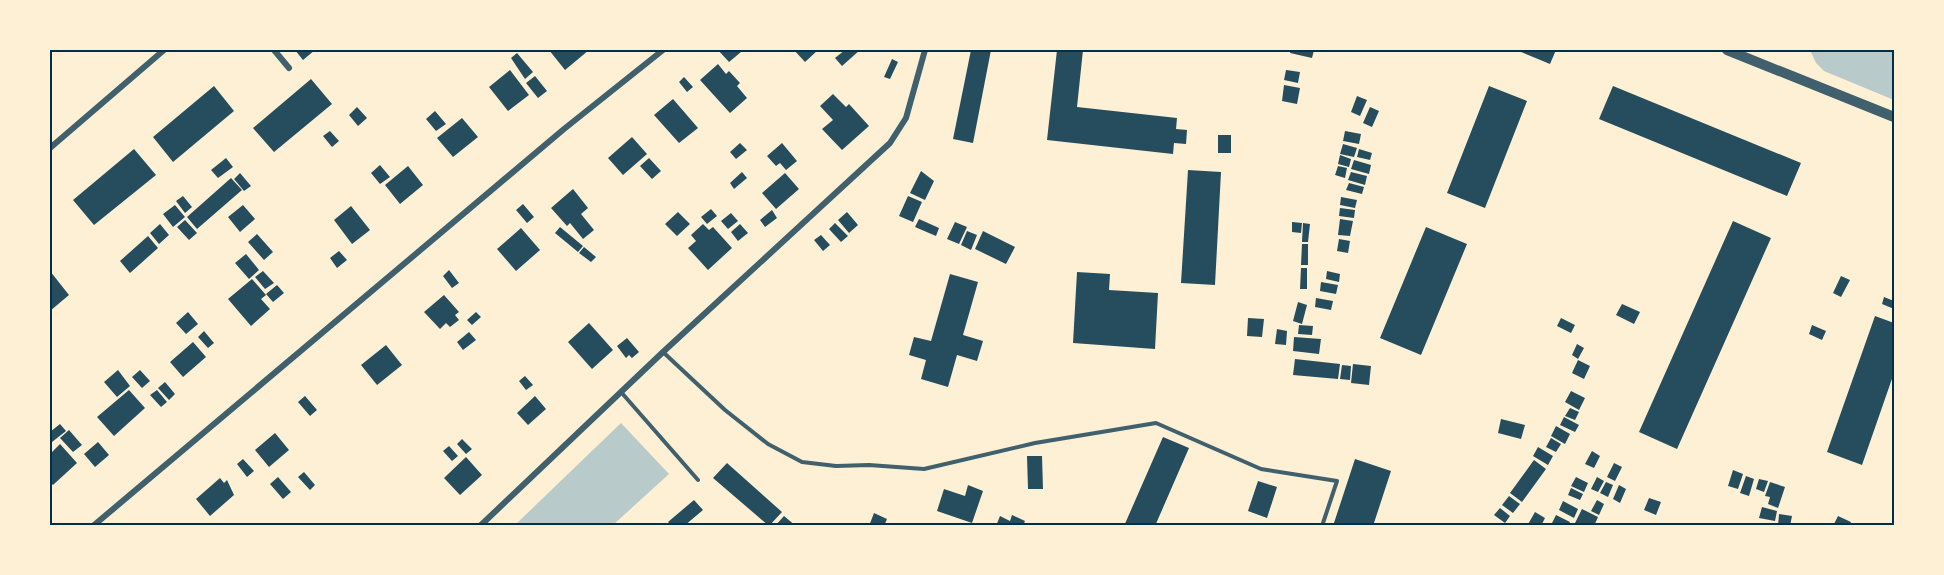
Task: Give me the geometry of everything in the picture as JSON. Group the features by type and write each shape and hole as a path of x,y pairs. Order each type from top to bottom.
{"street":[{"path":"50,148 164,50"},
{"path":"274,50 290,69"},
{"path":"93,525 564,129 663,50"},
{"path":"480,525 663,352 890,143 906,118 925,50"},
{"path":"1727,50 1894,117"}],"lane":[{"path":"663,352 725,410 768,444 802,462 836,466 869,465 924,469 1035,443 1156,423 1261,469 1336,481 1322,525"},
{"path":"621,392 698,480"}],"shaded area":[{"path":"1810,50 1894,50 1894,100 1824,71 1816,63"},
{"path":"621,423 669,474 613,525 515,525"}],"building":[{"path":"295,50 315,50 303,60"},
{"path":"549,50 589,50 565,70"},
{"path":"718,50 740,50 741,52 729,62"},
{"path":"794,50 818,50 805,62"},
{"path":"845,50 860,50 842,66 835,58"},
{"path":"971,50 991,50 973,143 953,139"},
{"path":"1057,50 1083,50 1077,107 1177,118 1176,129 1187,130 1186,144 1174,143 1173,154 1047,140"},
{"path":"1291,50 1314,50 1312,58 1290,53"},
{"path":"1516,50 1556,50 1550,64"},
{"path":"517,53 533,72 525,79 511,58"},
{"path":"892,59 898,62 890,79 884,77"},
{"path":"718,64 726,74 729,71 740,83 737,86 747,98 730,113 700,80"},
{"path":"510,70 529,95 508,111 489,87"},
{"path":"1286,70 1300,72 1298,83 1284,80"},
{"path":"535,76 547,91 538,98 526,83"},
{"path":"684,77 693,87 687,92 679,82"},
{"path":"311,79 332,104 274,152 253,128"},
{"path":"1284,85 1300,88 1297,104 1282,101"},
{"path":"214,86 234,111 173,162 153,137"},
{"path":"1489,86 1527,101 1485,208 1447,193"},
{"path":"1613,86 1801,163 1787,196 1599,119"},
{"path":"833,94 846,107 849,104 869,126 842,150 822,129 833,120 820,106"},
{"path":"1357,96 1367,100 1360,116 1351,112"},
{"path":"673,99 698,128 679,143 654,115"},
{"path":"357,107 367,118 358,126 349,115"},
{"path":"1370,107 1379,111 1372,127 1363,123"},
{"path":"435,111 446,124 436,131 426,119"},
{"path":"462,118 478,137 453,157 437,138"},
{"path":"330,131 339,141 332,147 323,136"},
{"path":"1345,131 1361,134 1359,144 1343,141"},
{"path":"1218,135 1231,135 1231,153 1218,153"},
{"path":"632,137 647,154 623,175 608,158"},
{"path":"740,143 747,150 736,159 730,152"},
{"path":"782,143 797,161 786,170 780,163 776,166 767,156"},
{"path":"1343,144 1357,148 1354,157 1340,154"},
{"path":"134,149 156,175 94,225 73,200"},
{"path":"1359,149 1372,153 1370,160 1357,157"},
{"path":"1340,155 1351,159 1349,167 1338,164"},
{"path":"226,158 233,167 218,178 211,170"},
{"path":"649,158 661,171 652,179 640,166"},
{"path":"1354,160 1371,165 1369,174 1351,169"},
{"path":"380,165 390,177 380,184 371,173"},
{"path":"408,166 423,185 400,204 385,185"},
{"path":"1338,166 1347,168 1345,178 1335,175"},
{"path":"1188,170 1221,172 1215,285 1181,283"},
{"path":"921,171 934,181 925,200 910,193"},
{"path":"742,172 747,178 734,189 730,183"},
{"path":"1351,172 1367,176 1365,185 1348,180"},
{"path":"240,173 251,186 244,191 234,179"},
{"path":"785,173 799,189 776,209 762,193"},
{"path":"231,178 242,190 197,229 187,217"},
{"path":"1349,183 1364,187 1362,194 1346,190"},
{"path":"573,189 588,208 581,214 594,230 583,239 570,223 567,226 551,208"},
{"path":"183,196 192,207 185,213 176,201"},
{"path":"908,196 922,202 913,222 899,216"},
{"path":"1341,197 1357,200 1355,208 1340,205"},
{"path":"523,204 534,217 527,223 516,210"},
{"path":"175,205 185,217 173,227 163,214"},
{"path":"243,205 255,219 240,232 228,217"},
{"path":"351,206 370,230 352,244 334,220"},
{"path":"1340,208 1355,210 1354,218 1339,216"},
{"path":"711,209 717,216 707,224 701,217"},
{"path":"772,210 777,218 765,227 760,220"},
{"path":"678,212 690,224 677,236 665,224"},
{"path":"847,212 858,225 849,233 838,220"},
{"path":"731,213 738,221 728,229 721,221"},
{"path":"919,219 939,228 936,236 915,227"},
{"path":"1340,219 1353,221 1350,236 1338,235"},
{"path":"185,220 197,233 189,240 177,227"},
{"path":"1733,221 1771,238 1677,449 1639,432"},
{"path":"955,222 967,227 959,244 947,239"},
{"path":"1292,222 1302,223 1301,233 1292,232"},
{"path":"835,223 848,236 841,242 829,229"},
{"path":"1303,223 1310,224 1308,242 1302,242"},
{"path":"160,224 169,235 159,244 150,233"},
{"path":"703,224 709,230 713,227 732,248 708,270 688,248 696,241 691,235"},
{"path":"740,224 748,233 738,241 731,232"},
{"path":"560,227 583,246 578,252 555,233"},
{"path":"1426,227 1467,244 1421,355 1380,338"},
{"path":"521,228 540,250 516,271 497,249"},
{"path":"967,231 977,235 971,250 961,245"},
{"path":"983,231 1015,247 1006,264 975,249"},
{"path":"257,234 273,252 264,260 248,242"},
{"path":"821,235 830,245 823,251 814,240"},
{"path":"148,236 158,248 130,273 120,261"},
{"path":"1339,239 1350,241 1348,253 1337,251"},
{"path":"1302,244 1308,244 1308,265 1301,265"},
{"path":"584,247 596,257 591,262 579,253"},
{"path":"339,251 347,260 337,268 330,258"},
{"path":"246,254 259,270 249,279 235,263"},
{"path":"1301,268 1307,268 1307,289 1300,289"},
{"path":"449,270 459,283 452,288 443,276"},
{"path":"50,271 69,295 50,311"},
{"path":"263,271 274,283 265,289 255,277"},
{"path":"1327,271 1340,274 1339,282 1326,279"},
{"path":"1077,272 1110,274 1109,290 1158,293 1155,349 1073,343"},
{"path":"950,274 978,282 963,335 983,341 977,361 957,355 948,387 921,379 926,360 909,355 914,337 931,341"},
{"path":"1841,276 1850,280 1841,297 1833,293"},
{"path":"252,279 266,295 261,299 270,309 251,326 228,299"},
{"path":"1321,282 1338,285 1336,294 1320,291"},
{"path":"277,285 284,293 273,302 266,294"},
{"path":"444,295 459,312 455,315 459,320 450,327 446,323 440,329 424,312"},
{"path":"1884,297 1894,301 1894,309 1882,304"},
{"path":"1316,298 1333,301 1331,310 1315,307"},
{"path":"1298,302 1307,305 1302,324 1293,321"},
{"path":"1622,304 1640,312 1634,324 1616,315"},
{"path":"188,312 198,324 186,334 176,323"},
{"path":"476,312 481,317 472,325 467,320"},
{"path":"1875,316 1894,323 1894,373 1862,465 1827,452"},
{"path":"1248,318 1264,319 1262,337 1247,336"},
{"path":"1561,318 1575,325 1571,333 1557,326"},
{"path":"589,323 613,350 592,369 568,342"},
{"path":"1299,325 1313,326 1312,335 1298,334"},
{"path":"1812,325 1826,331 1822,340 1809,334"},
{"path":"1277,329 1287,331 1286,345 1275,344"},
{"path":"204,331 214,343 208,348 198,337"},
{"path":"469,332 476,340 463,350 457,342"},
{"path":"1294,337 1321,339 1319,354 1293,351"},
{"path":"627,338 639,352 632,358 629,355 626,358 617,346"},
{"path":"193,342 206,357 183,377 170,362"},
{"path":"1577,344 1584,348 1578,359 1572,355"},
{"path":"386,345 402,365 377,385 361,365"},
{"path":"1295,359 1340,364 1338,379 1293,375"},
{"path":"1578,360 1590,366 1584,379 1572,373"},
{"path":"1353,364 1371,366 1369,385 1351,383"},
{"path":"1342,365 1351,366 1350,380 1340,379"},
{"path":"118,370 130,386 117,397 104,382"},
{"path":"140,370 150,381 142,388 132,377"},
{"path":"525,376 533,385 526,390 519,381"},
{"path":"165,382 175,394 169,400 158,388"},
{"path":"129,390 145,408 114,436 97,417"},
{"path":"157,390 167,402 161,407 150,395"},
{"path":"1571,391 1585,398 1579,410 1565,402"},
{"path":"305,396 317,410 310,416 298,402"},
{"path":"535,396 546,409 528,425 517,413"},
{"path":"1570,408 1579,412 1575,420 1565,416"},
{"path":"1564,417 1579,425 1575,432 1560,425"},
{"path":"1501,419 1525,425 1521,439 1498,433"},
{"path":"60,424 66,431 52,442 50,432"},
{"path":"1556,426 1570,434 1565,444 1551,436"},
{"path":"69,430 82,445 73,452 60,438"},
{"path":"275,433 289,450 269,467 255,450"},
{"path":"1163,437 1189,448 1155,526 1124,526"},
{"path":"1551,438 1561,444 1556,452 1546,447"},
{"path":"462,439 472,449 466,454 457,444"},
{"path":"98,442 109,455 95,467 84,454"},
{"path":"60,444 77,463 53,485 50,482 50,454"},
{"path":"449,446 458,456 452,461 443,451"},
{"path":"1538,447 1553,456 1548,465 1533,456"},
{"path":"1592,451 1600,456 1594,468 1585,464"},
{"path":"1027,456 1042,456 1043,489 1028,489"},
{"path":"466,457 482,475 460,495 444,478"},
{"path":"243,459 254,471 247,477 237,464"},
{"path":"1355,459 1391,471 1373,526 1333,526"},
{"path":"1534,460 1546,469 1522,502 1510,493"},
{"path":"727,463 782,512 769,526 713,478"},
{"path":"1614,463 1622,467 1615,481 1607,477"},
{"path":"1733,470 1743,474 1738,489 1728,486"},
{"path":"304,472 315,485 310,490 298,477"},
{"path":"1746,476 1754,479 1749,496 1740,493"},
{"path":"278,477 291,492 283,499 270,484"},
{"path":"1576,477 1588,483 1584,492 1571,486"},
{"path":"1597,477 1604,481 1598,492 1591,489"},
{"path":"220,478 224,483 227,480 234,495 210,516 196,499"},
{"path":"1759,479 1768,481 1764,492 1756,489"},
{"path":"1258,481 1277,487 1267,518 1248,511"},
{"path":"1606,482 1613,485 1608,497 1600,493"},
{"path":"1770,482 1785,487 1778,508 1768,504 1770,497 1765,496"},
{"path":"968,485 983,491 972,523 937,511 944,489 965,496"},
{"path":"1619,485 1626,489 1620,503 1613,499"},
{"path":"1571,488 1583,494 1580,500 1568,495"},
{"path":"1509,496 1520,504 1513,513 1502,505"},
{"path":"1649,498 1661,502 1656,515 1644,510"},
{"path":"694,500 703,510 684,526 672,526 668,522"},
{"path":"1597,500 1604,504 1599,515 1591,511"},
{"path":"1563,501 1578,509 1574,518 1559,510"},
{"path":"1762,507 1777,511 1775,521 1759,518"},
{"path":"1500,508 1510,516 1505,523 1494,515"},
{"path":"1582,509 1598,517 1594,526 1575,523"},
{"path":"1535,512 1545,518 1541,526 1527,526"},
{"path":"874,513 887,519 884,526 869,526"},
{"path":"1779,514 1792,516 1790,526 1778,526"},
{"path":"1012,515 1025,521 1023,526 996,526 1000,516 1010,521"},
{"path":"1556,515 1570,522 1568,526 1552,523"},
{"path":"784,516 796,526 775,526"},
{"path":"1838,516 1851,522 1849,526 1834,524"}]}
